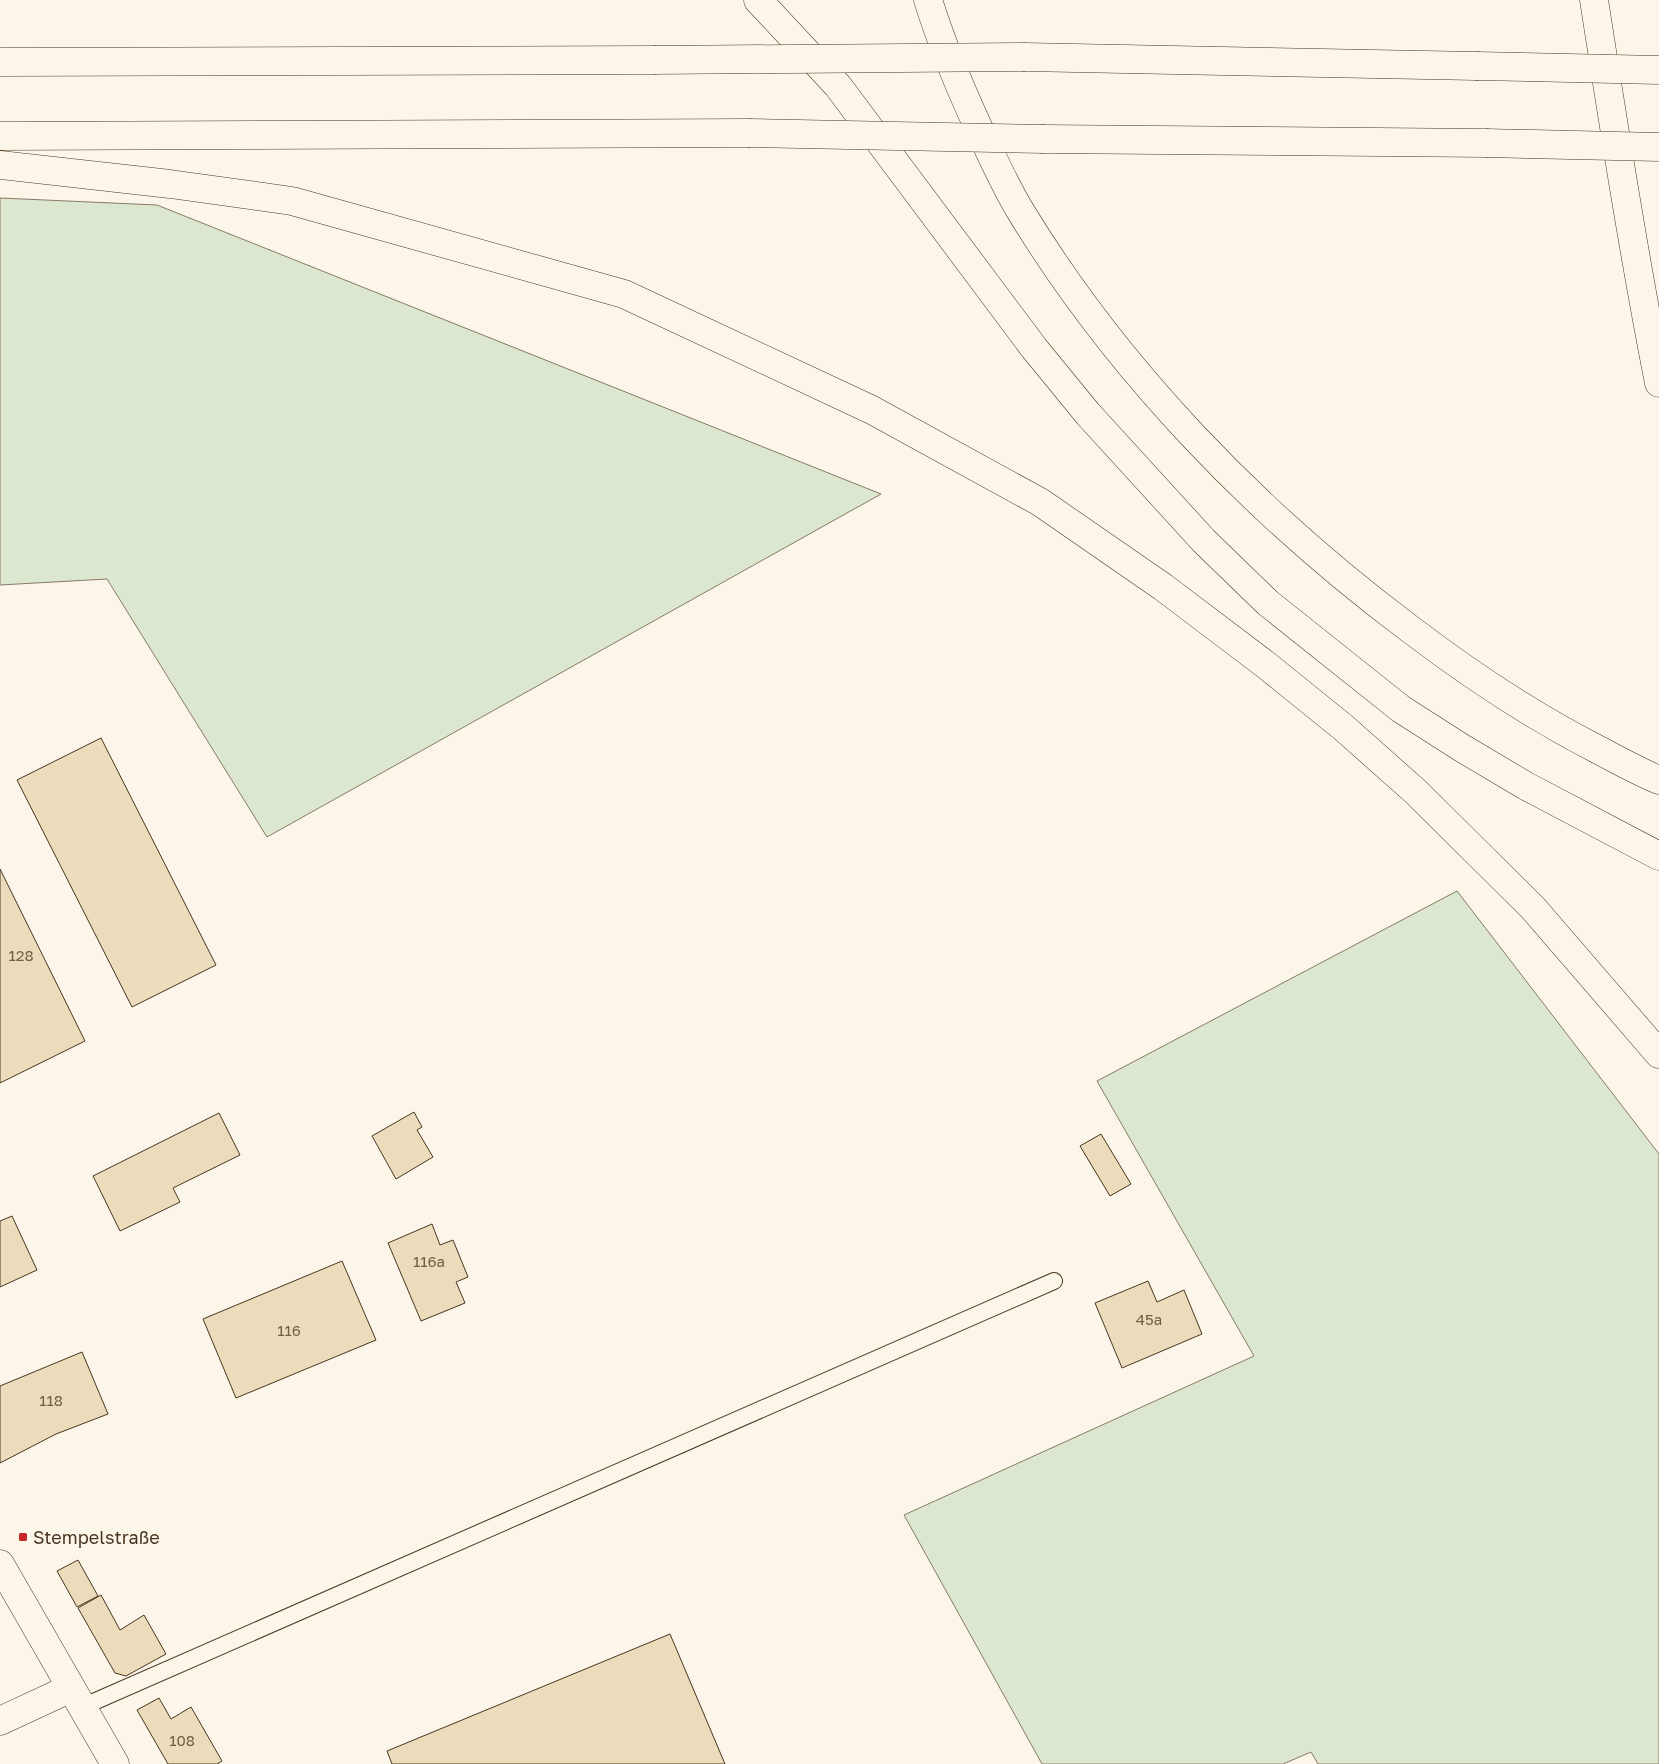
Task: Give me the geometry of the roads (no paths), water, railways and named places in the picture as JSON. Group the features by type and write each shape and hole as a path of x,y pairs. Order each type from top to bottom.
{"main road":[{"path":"758,0 838,86 1034,348 1088,414 1204,541 1268,603 1401,709 1526,786 1654,854"},
{"path":"928,0 966,103 1020,210 1057,267 1101,326 1155,393 1214,458 1272,515 1326,563 1442,654 1527,710 1650,776"},
{"path":"1594,0 1628,216 1659,383"},
{"path":"0,62 1025,57 1659,70"},
{"path":"0,136 748,133 1659,147"},
{"path":"0,165 170,184 292,201 614,291 624,294 880,415 1040,502 1163,587 1266,664 1380,760 1458,833 1533,908 1659,1054"},
{"path":"0,1564 115,1764"},
{"path":"0,1721 76,1698"}],"lane":[{"path":"76,1698 1054,1281"}],"place":[{"name":"Stempelstraße","path":"23,1537"}]}
